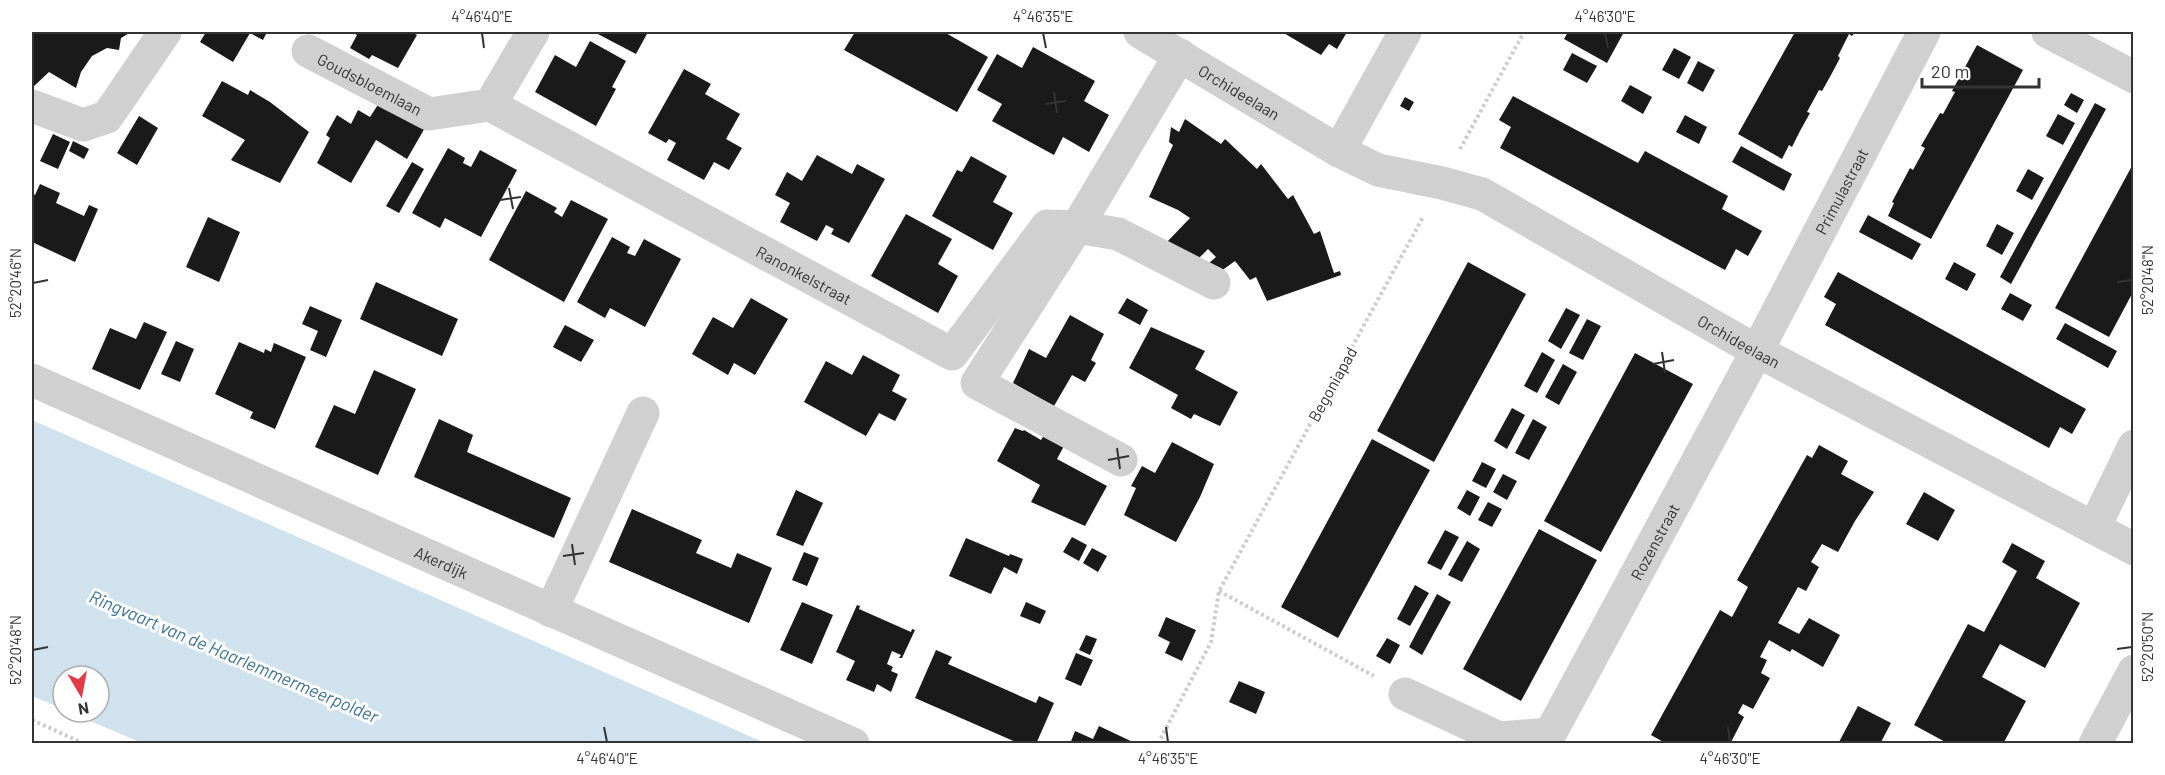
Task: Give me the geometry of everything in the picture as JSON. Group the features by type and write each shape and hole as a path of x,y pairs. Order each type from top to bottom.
{"street":[{"path":"32,106 82,124 107,117 165,32"},
{"path":"490,105 533,32"},
{"name":"Orchideelaan","path":"1140,32 1339,151 1378,170 1482,194 1757,351 2133,549"},
{"path":"1339,151 1405,32"},
{"name":"Primulastraat","path":"1757,351 1924,32"},
{"path":"2048,32 2133,78"},
{"name":"Goudsbloemlaan","path":"308,51 429,114 490,105"},
{"path":"1121,460 977,383 1077,227 1180,55"},
{"name":"Ranonkelstraat","path":"490,105 952,354 1047,226 1077,227 1118,234 1214,283"},
{"name":"Rozenstraat","path":"1406,694 1499,738 1556,739 1757,351"},
{"name":"Akerdijk","path":"32,380 853,744"},
{"path":"550,611 644,413"},
{"path":"2094,528 2133,446"},
{"path":"2095,744 2133,671"}],"path":[{"name":"Begoniapad","path":"1158,744 1211,642 1220,591 1524,32"},
{"path":"1220,591 1406,694"},
{"path":"32,720 85,744"}],"water":[{"name":"Ringvaart van de Haarlemmermeerpolder","path":"32,420 765,743 142,743 97,724 111,724 111,664 51,664 51,704 32,696"}],"building":[{"path":"32,32 131,32 121,38 119,50 107,48 92,56 81,72 76,88 49,72 32,88 32,50 34,49"},
{"path":"206,32 267,32 263,40 250,33 233,62 200,42"},
{"path":"351,32 411,32 417,35 398,68 372,55 369,59 350,48 357,35"},
{"path":"594,32 648,32 636,54"},
{"path":"855,32 944,32 988,57 957,112 844,50"},
{"path":"1282,32 1347,32 1337,49 1329,44 1321,55"},
{"path":"1568,32 1624,32 1607,63 1564,39"},
{"path":"1795,32 1855,32 1852,36 1849,34 1831,75 1822,91 1819,90 1792,147 1789,145 1782,159 1738,134"},
{"path":"590,41 626,61 612,87 616,89 596,126 535,92 555,55 576,67"},
{"path":"1977,45 2023,70 1931,239 1888,216 1894,203 1892,202 1910,168 1913,170 1925,148 1921,146 1940,113 1943,114 1955,92 1952,91"},
{"path":"1033,47 1095,81 1084,101 1109,115 1089,152 1063,137 1054,155 992,121 1002,104 977,90 997,54 1022,68"},
{"path":"1674,48 1691,57 1679,79 1662,70"},
{"path":"1572,53 1597,66 1587,83 1563,70"},
{"path":"1698,61 1715,70 1703,92 1687,83"},
{"path":"684,69 711,84 705,94 740,114 726,139 742,148 729,170 714,162 704,180 667,160 676,143 669,139 666,143 648,133"},
{"path":"222,81 248,95 250,90 270,102 309,132 280,183 231,160 245,140 202,116"},
{"path":"1630,85 1652,97 1643,114 1621,101"},
{"path":"2071,93 2084,100 2077,113 2064,105"},
{"path":"1513,96 1638,163 1645,151 1728,196 1722,209 1762,231 1748,256 1736,249 1725,270 1500,148 1511,127 1499,120"},
{"path":"1405,97 1414,102 1409,111 1400,106"},
{"path":"381,100 426,126 407,159 376,140 351,183 317,163 330,138 326,135 337,115 351,124 358,110 370,117"},
{"path":"2095,103 2106,109 2011,284 2000,277"},
{"path":"2058,114 2075,123 2063,145 2046,136"},
{"path":"1685,115 1707,127 1699,144 1676,132"},
{"path":"139,116 158,128 137,165 117,153"},
{"path":"1185,119 1221,144 1225,139 1257,169 1261,164 1288,199 1293,195 1314,234 1320,231 1334,273 1340,271 1341,275 1267,301 1256,277 1250,280 1235,261 1217,274 1209,263 1216,257 1208,249 1195,262 1166,243 1190,218 1149,197 1173,145 1169,142 1171,127 1179,132"},
{"path":"53,134 70,142 58,169 40,161"},
{"path":"73,141 89,149 84,159 69,151"},
{"path":"1741,146 1792,174 1784,191 1732,162"},
{"path":"448,148 465,158 463,163 471,167 480,150 517,170 481,237 445,218 440,228 412,213"},
{"path":"817,155 852,174 857,164 885,179 849,243 831,234 834,229 826,225 817,241 780,222 790,203 775,195 787,172 802,181"},
{"path":"971,156 1007,176 993,202 1013,213 993,250 932,216 957,170 962,172"},
{"path":"412,162 424,169 399,213 386,206"},
{"path":"2133,164 2133,292 2109,337 2055,308"},
{"path":"2028,169 2044,178 2032,200 2016,191"},
{"path":"40,184 60,193 56,203 84,216 89,205 98,209 75,262 32,242 32,193 35,195"},
{"path":"526,191 557,208 554,212 562,217 571,200 608,219 564,302 489,260"},
{"path":"906,214 952,239 938,264 958,276 938,313 871,276"},
{"path":"1868,215 1921,244 1912,260 1859,232"},
{"path":"208,217 240,232 219,282 186,267"},
{"path":"1997,224 2014,233 2002,255 1986,246"},
{"path":"612,237 630,247 627,253 635,256 644,239 681,259 645,327 610,308 605,318 577,302"},
{"path":"1468,262 1526,294 1434,462 1377,431"},
{"path":"1954,262 1976,274 1967,291 1945,279"},
{"path":"1838,272 2086,409 2072,434 2060,427 2049,448 1825,325 1836,304 1824,297"},
{"path":"376,282 458,319 442,356 360,319"},
{"path":"2010,293 2032,305 2023,321 2001,309"},
{"path":"751,298 788,319 755,375 734,363 728,375 692,354 713,317 733,328"},
{"path":"1127,298 1148,310 1140,325 1118,313"},
{"path":"310,306 342,320 326,357 310,350 318,331 302,324"},
{"path":"1566,308 1580,315 1561,349 1548,341"},
{"path":"1070,315 1104,334 1091,360 1096,363 1085,382 1072,375 1054,406 1013,383 1029,349 1046,358"},
{"path":"1587,319 1601,326 1583,360 1569,353"},
{"path":"144,322 167,332 140,390 92,369 110,328 136,339"},
{"path":"2065,323 2117,351 2108,368 2056,339"},
{"path":"565,325 594,340 581,362 553,347"},
{"path":"1151,327 1205,351 1195,369 1238,392 1220,426 1194,414 1191,419 1171,408 1178,395 1129,368"},
{"path":"176,341 194,349 180,382 161,374"},
{"path":"239,342 264,353 265,349 271,352 274,343 306,357 275,429 250,418 253,412 215,394"},
{"path":"1542,352 1555,360 1537,393 1524,386"},
{"path":"1635,353 1693,384 1601,552 1544,521"},
{"path":"863,355 900,375 892,391 907,399 895,421 879,413 866,436 804,402 826,361 852,375"},
{"path":"1563,364 1577,372 1559,405 1545,397"},
{"path":"374,370 416,389 378,475 315,447 334,405 355,414"},
{"path":"1512,408 1525,415 1507,449 1494,441"},
{"path":"439,419 473,435 467,452 571,498 554,538 414,477"},
{"path":"1533,419 1547,427 1529,460 1515,453"},
{"path":"1015,428 1024,430 1041,440 1044,435 1064,446 1057,459 1107,486 1085,526 1031,502 1040,485 997,461"},
{"path":"1372,439 1430,470 1338,638 1281,607"},
{"path":"1172,442 1214,464 1200,497 1176,542 1124,515 1136,488 1131,486 1142,466 1155,473"},
{"path":"1819,445 1848,461 1841,474 1874,492 1838,552 1822,544 1811,562 1819,567 1806,591 1798,587 1778,623 1799,634 1809,618 1840,635 1823,667 1792,649 1790,652 1769,640 1760,657 1767,660 1761,673 1770,678 1753,709 1743,704 1738,713 1744,717 1730,744 1667,744 1651,735 1720,610 1732,617 1748,587 1737,580 1807,455 1812,458"},
{"path":"1482,462 1496,469 1486,488 1472,481"},
{"path":"1503,474 1517,481 1507,500 1493,492"},
{"path":"796,490 823,503 803,546 776,535"},
{"path":"1467,490 1480,497 1470,516 1457,508"},
{"path":"1924,492 1955,510 1938,541 1906,524"},
{"path":"1488,502 1502,509 1492,527 1478,520"},
{"path":"632,509 702,540 696,553 731,568 737,553 772,568 749,623 609,562"},
{"path":"1539,529 1597,560 1521,701 1463,669"},
{"path":"1445,530 1459,537 1441,570 1427,563"},
{"path":"1072,537 1087,545 1079,561 1063,552"},
{"path":"966,538 1009,556 1010,554 1023,559 1017,574 1004,567 991,594 949,576"},
{"path":"1467,541 1480,549 1462,582 1448,575"},
{"path":"2012,543 2045,561 2036,578 2080,603 2045,668 2000,644 1982,677 2026,701 2003,744 1949,744 1914,725 1968,624 1984,632 2017,571 2002,562"},
{"path":"1092,548 1107,556 1098,572 1083,563"},
{"path":"804,552 819,558 807,586 792,580"},
{"path":"1415,585 1429,593 1410,626 1397,619"},
{"path":"1437,594 1451,602 1422,655 1409,647"},
{"path":"802,602 833,615 812,664 780,650"},
{"path":"1026,602 1046,611 1040,624 1020,616"},
{"path":"857,605 860,606 859,609 911,632 912,629 915,630 902,658 899,658 901,655 892,651 887,664 893,667 891,671 898,674 891,692 877,684 874,692 846,680 855,661 836,652"},
{"path":"1166,617 1196,630 1182,661 1165,653 1170,642 1158,636"},
{"path":"1086,635 1097,639 1090,655 1079,650"},
{"path":"1387,638 1400,645 1390,664 1376,656"},
{"path":"936,650 952,657 948,664 1036,703 1039,696 1054,703 1036,744 1020,744 915,698"},
{"path":"1076,653 1093,660 1081,686 1065,679"},
{"path":"1239,681 1265,692 1256,714 1229,702"},
{"path":"1858,706 1891,723 1880,744 1838,744"},
{"path":"1099,726 1137,744 1070,744 1075,731 1093,739"}]}
